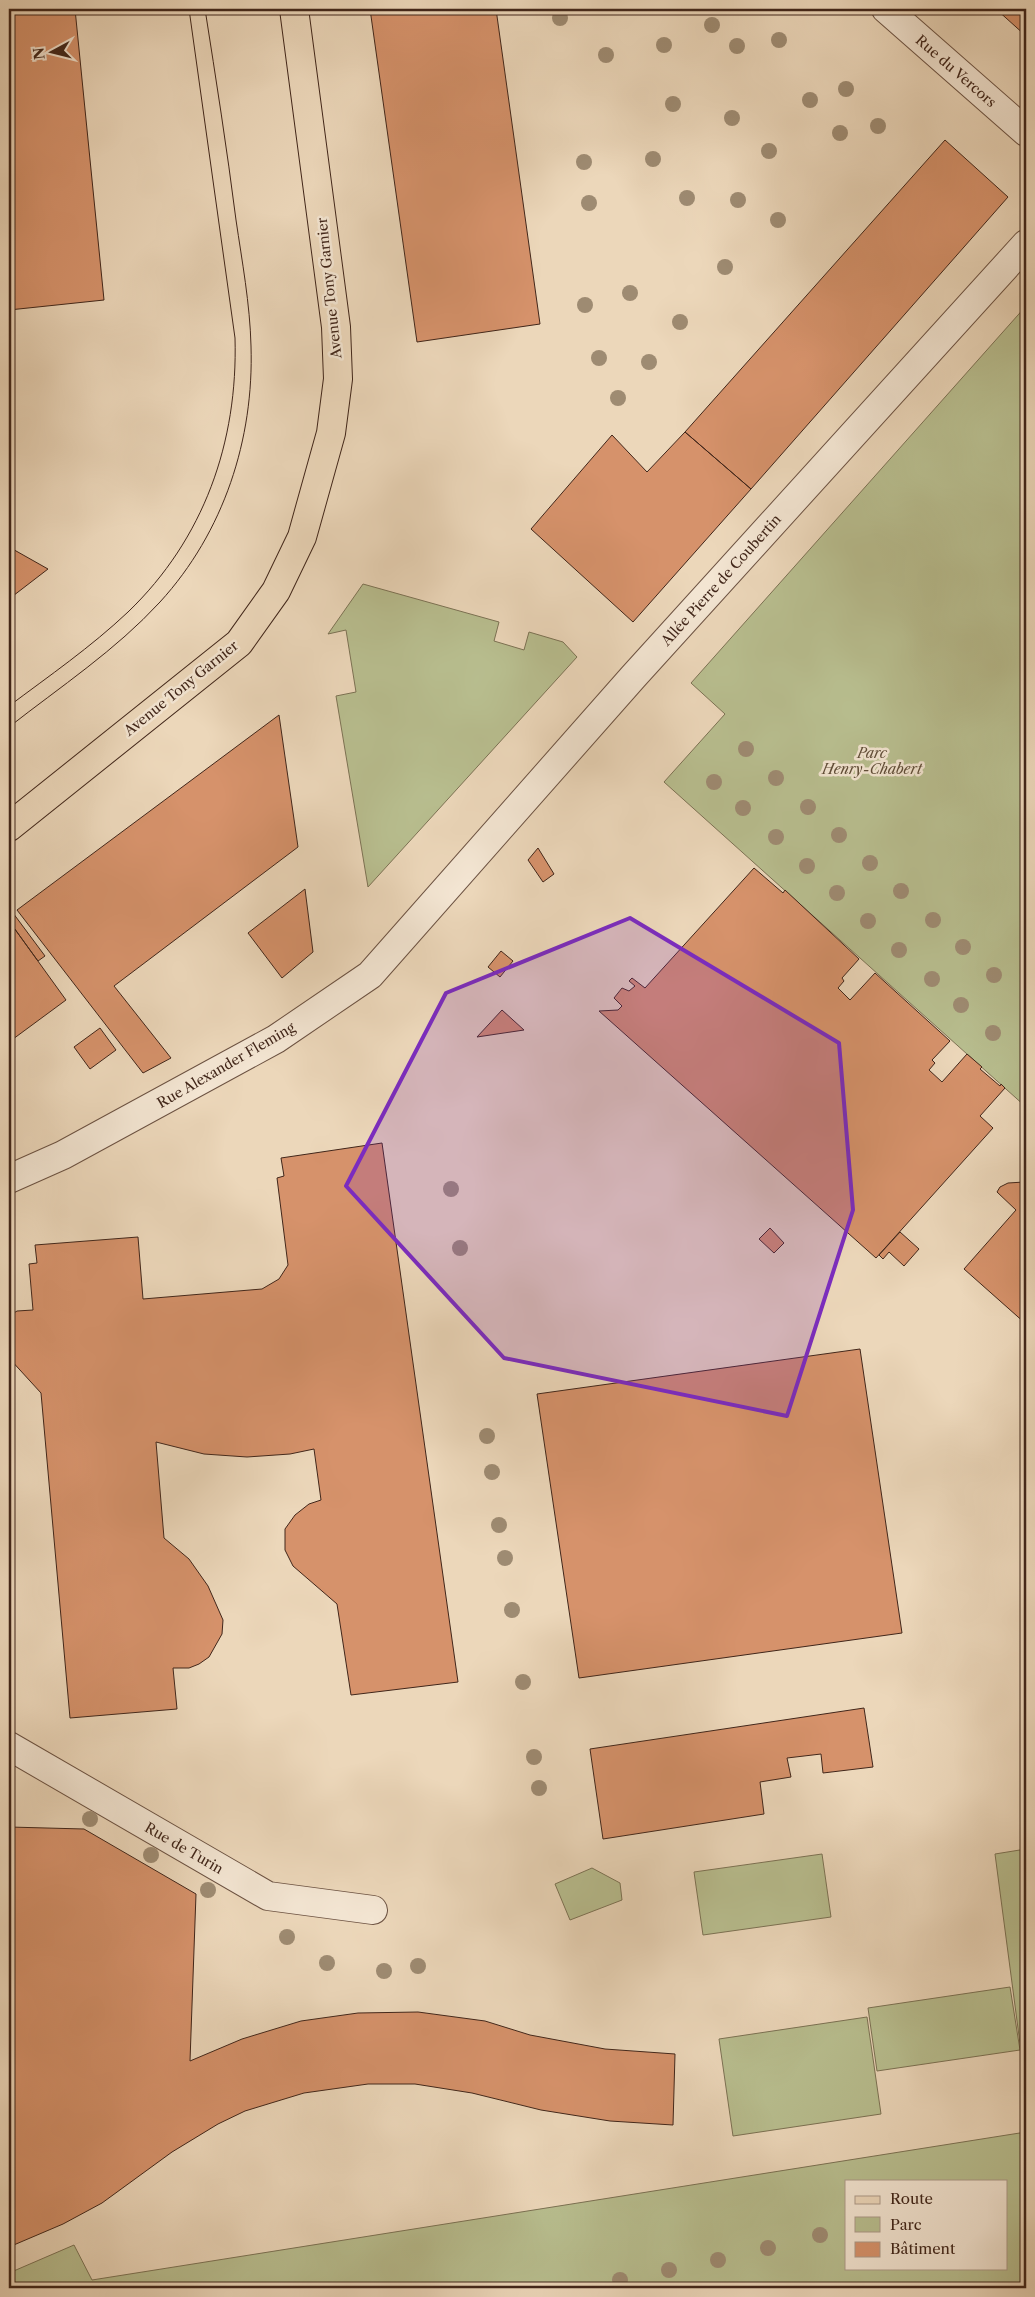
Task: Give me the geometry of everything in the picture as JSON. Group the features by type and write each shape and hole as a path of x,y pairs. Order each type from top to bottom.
{"main road":[{"name":"Avenue Tony Garnier","path":"9,827 239,643 276,592 302,537 331,433 338,379 336,327 294,9"}],"street":[{"name":"Rue du Vercors","path":"886,9 1026,132"},
{"name":"Allée Pierre de Coubertin","path":"420,918 633,677 1026,244"},
{"name":"Rue Alexander Fleming","path":"9,1179 64,1155 276,1039 370,975 420,918"},
{"name":"Rue de Turin","path":"9,1746 268,1896 373,1910"}],"highlighted area":[{"path":"630,918 839,1043 853,1210 787,1416 504,1358 346,1186 446,993"}],"green space":[{"name":"Parc Henry-Chabert","path":"1026,306 1026,1107 664,782 725,714 691,683"},
{"path":"363,584 499,622 494,641 524,650 529,632 563,642 577,657 368,887 336,696 356,692 346,630 328,634"},
{"path":"1026,1849 1026,2089 995,1854"},
{"path":"822,1854 831,1917 703,1935 694,1872"},
{"path":"592,1868 620,1883 622,1900 570,1920 555,1884"},
{"path":"1010,1987 1020,2050 877,2071 868,2008"},
{"path":"867,2017 881,2114 733,2136 719,2039"},
{"path":"1026,2132 1026,2288 9,2288 9,2273 74,2245 92,2280"}],"building":[{"path":"9,9 75,9 104,300 9,310 9,175 14,154 9,116"},
{"path":"370,9 496,9 540,324 417,342"},
{"path":"996,9 1026,9 1026,36"},
{"path":"945,140 1008,197 751,489 685,432"},
{"path":"685,432 751,489 633,622 531,529 612,435 647,472"},
{"path":"9,547 48,569 9,599"},
{"path":"279,715 298,847 114,986 171,1058 143,1073 17,910"},
{"path":"538,848 554,874 543,882 528,860"},
{"path":"754,868 783,893 785,890 859,959 842,978 844,981 838,988 850,1000 875,973 950,1041 932,1060 935,1063 929,1070 942,1082 967,1054 982,1067 980,1069 1005,1088 980,1116 993,1128 876,1258 599,1011 618,1010 622,1006 614,998 622,988 629,991 635,986 629,981 632,978 645,988"},
{"path":"305,889 313,952 282,978 248,933"},
{"path":"13,913 45,956 38,961 9,921 9,916"},
{"path":"9,921 66,1000 9,1042"},
{"path":"501,951 513,961 500,977 488,967"},
{"path":"502,1010 524,1030 477,1037"},
{"path":"100,1028 116,1050 90,1069 74,1047"},
{"path":"382,1143 458,1682 351,1695 337,1604 293,1566 285,1550 285,1529 295,1515 309,1504 321,1500 314,1449 290,1454 247,1457 204,1454 156,1442 164,1538 189,1559 208,1586 223,1620 222,1634 209,1657 199,1664 189,1668 173,1668 177,1709 70,1718 41,1393 9,1358 9,1316 17,1311 33,1310 29,1264 37,1263 35,1245 138,1237 143,1299 262,1289 279,1279 288,1265 277,1178 284,1176 281,1158"},
{"path":"1008,1183 1026,1183 1026,1324 964,1269 1016,1210 997,1192 1000,1187"},
{"path":"770,1228 784,1243 774,1253 759,1239"},
{"path":"900,1232 919,1249 904,1266 889,1252 883,1259 879,1255"},
{"path":"860,1349 902,1633 579,1678 537,1394"},
{"path":"864,1708 873,1767 823,1773 821,1754 787,1758 791,1777 760,1782 764,1814 603,1839 590,1749"},
{"path":"9,1827 84,1829 196,1894 190,2061 242,2039 301,2021 358,2013 418,2012 485,2021 530,2035 605,2049 675,2054 673,2125 610,2121 541,2110 472,2093 415,2084 368,2084 304,2093 245,2111 218,2124 172,2152 102,2203 63,2224 9,2247"}],"tram line":[{"path":"9,706 99,637 128,612 155,584 177,553 196,521 211,487 223,451 234,377 235,338 189,9"},
{"path":"9,727 87,668 143,620 160,602 202,546 218,515 231,483 247,415 251,381 251,346 245,283 205,9"}]}
